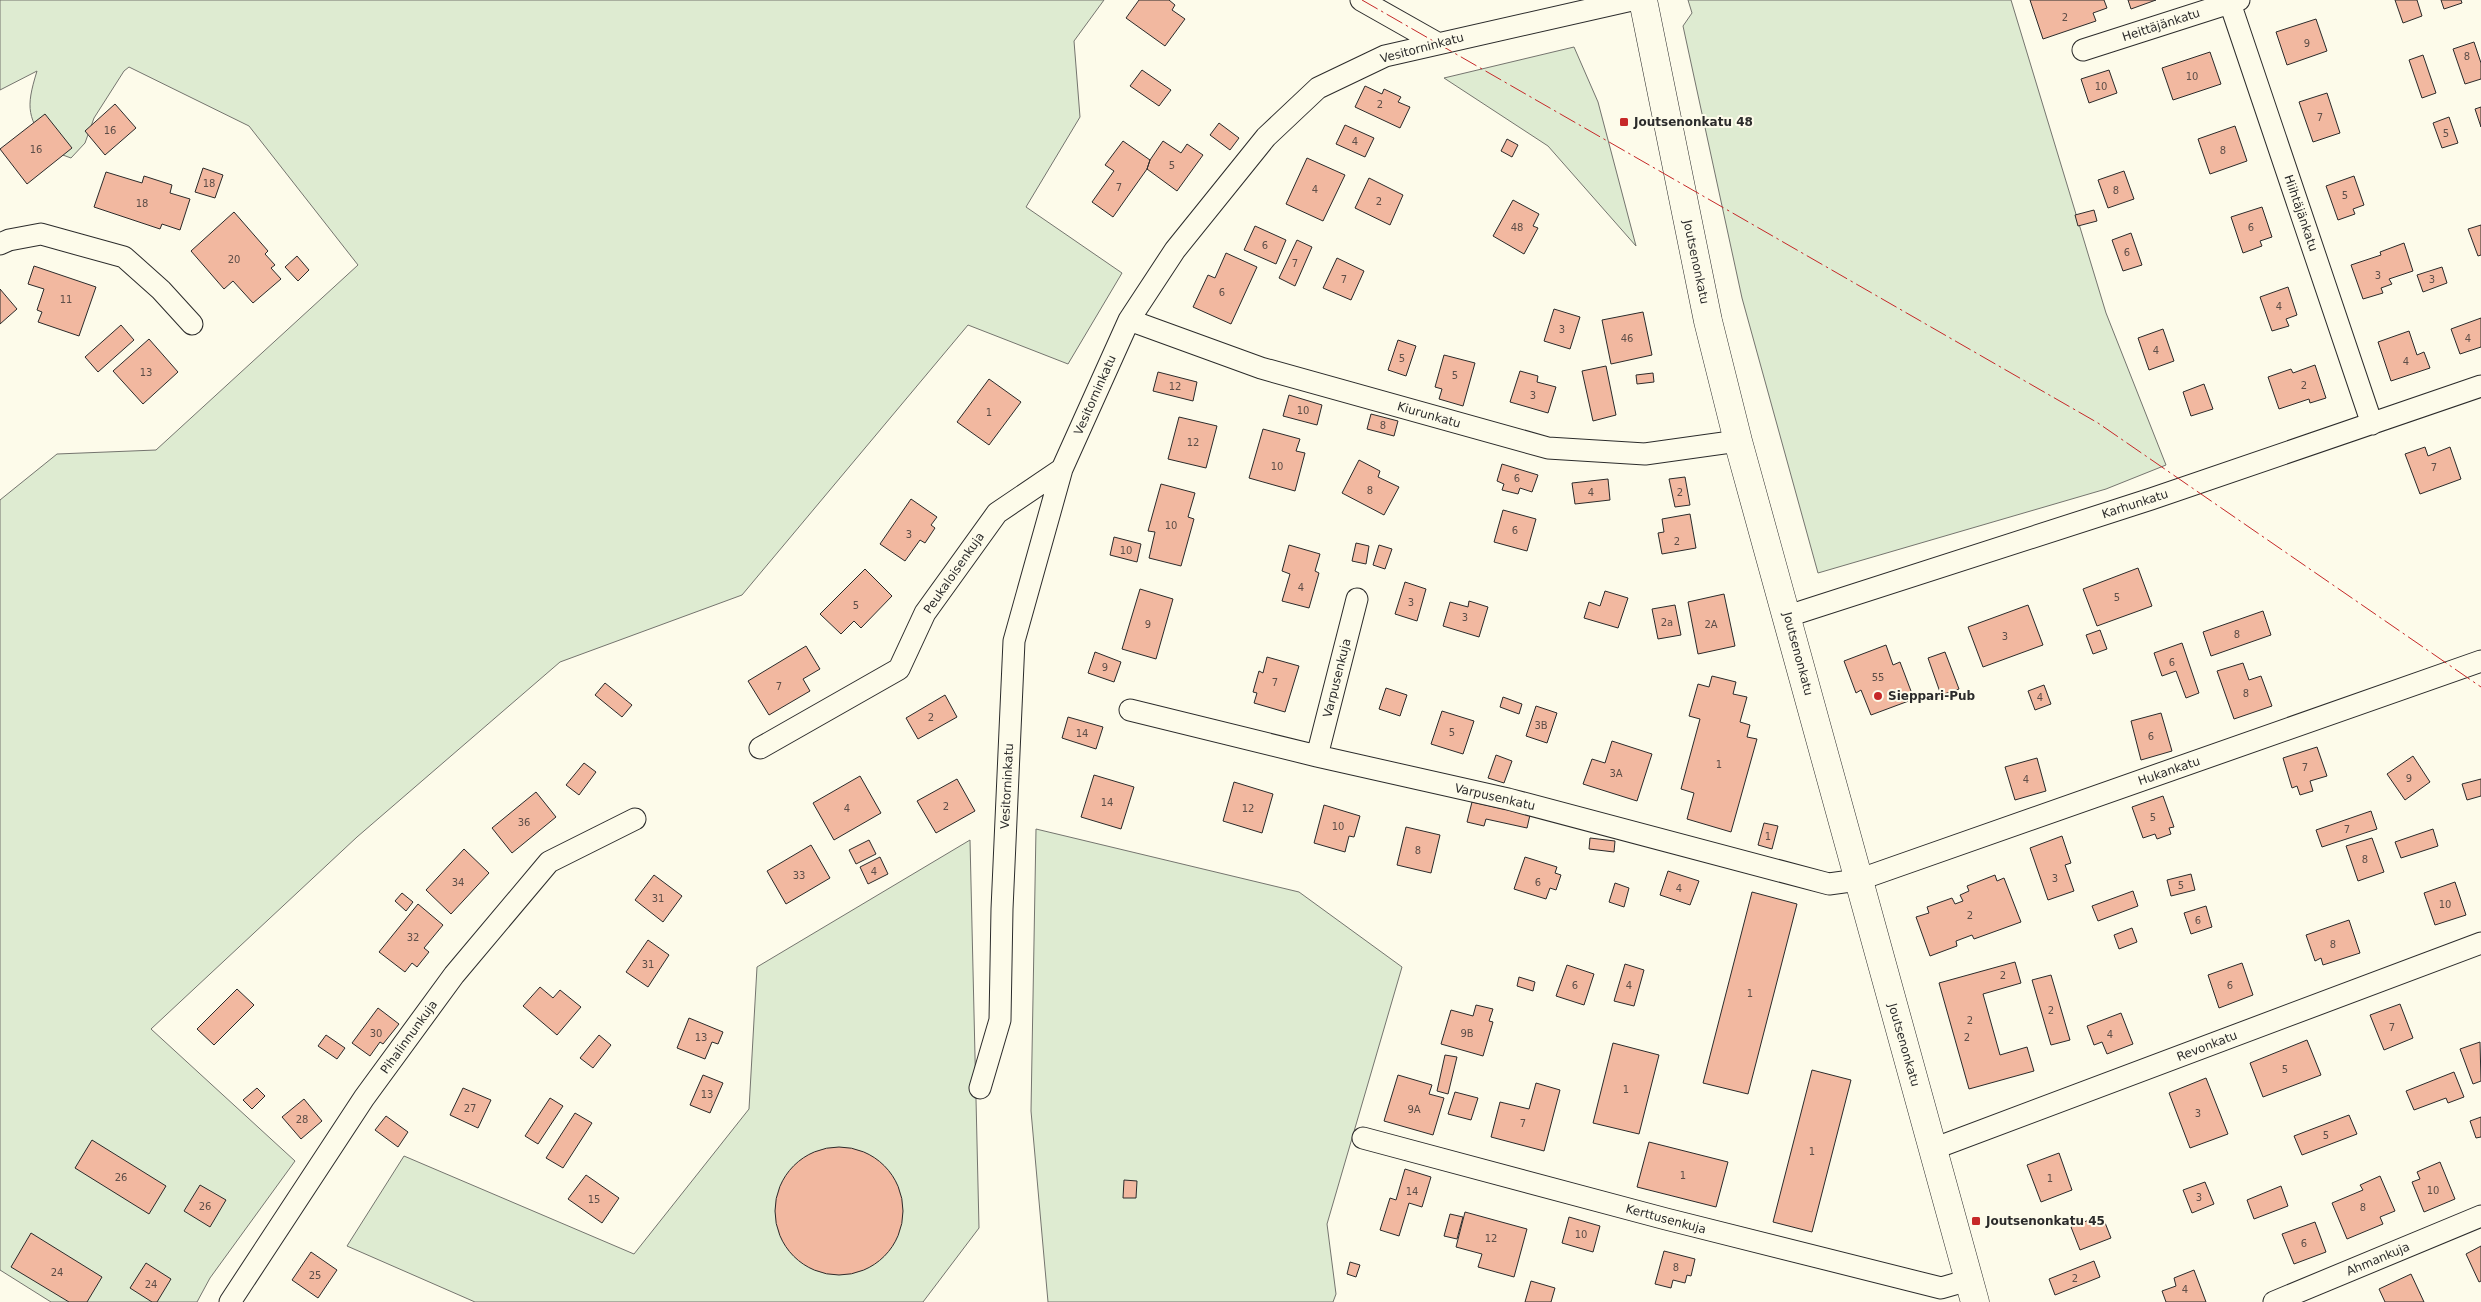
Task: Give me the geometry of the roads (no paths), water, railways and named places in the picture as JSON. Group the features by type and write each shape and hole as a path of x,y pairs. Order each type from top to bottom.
{"main road":[{"name":"Joutsenonkatu","path":"1643,0 1708,321 1738,440 1788,616 1858,880 1972,1291"}],"street":[{"name":"Vesitorninkatu","path":"980,1088 1000,1020 1002,909 1014,641 1062,469 1129,320 1175,250 1266,138 1318,88 1385,56 1632,0"},
{"name":"Heittäjänkatu","path":"2083,50 2234,2"},
{"name":"Hiihtäjänkatu","path":"2234,2 2372,424"},
{"path":"1371,3 1437,43"},
{"path":"0,244 9,240 40,234 124,257 161,290 192,324"},
{"name":"Kiurunkatu","path":"1129,320 1261,368 1548,448 1645,454 1738,440"},
{"name":"Karhunkatu","path":"1788,616 2151,499 2481,386"},
{"name":"Peukaloisenkuja","path":"760,748 899,669 925,613 997,513 1062,469"},
{"name":"Varpusenkuja","path":"1317,756 1357,599"},
{"name":"Hukankatu","path":"1858,880 2481,661"},
{"name":"Varpusenkatu","path":"1130,710 1317,756 1508,799 1829,884 1858,880"},
{"name":"Pihalinnunkuja","path":"230,1302 364,1098 460,968 549,862 635,819"},
{"name":"Revonkatu","path":"1933,1149 2481,943"},
{"name":"Kerttusenkuja","path":"1363,1138 1666,1219 1941,1288 1972,1291"},
{"name":"Ahmankuja","path":"2274,1302 2481,1216"}],"place":[{"name":"Joutsenonkatu 48","path":"1624,122"},
{"name":"Sieppari-Pub","path":"1878,696"},
{"name":"Joutsenonkatu 45","path":"1976,1221"}]}
